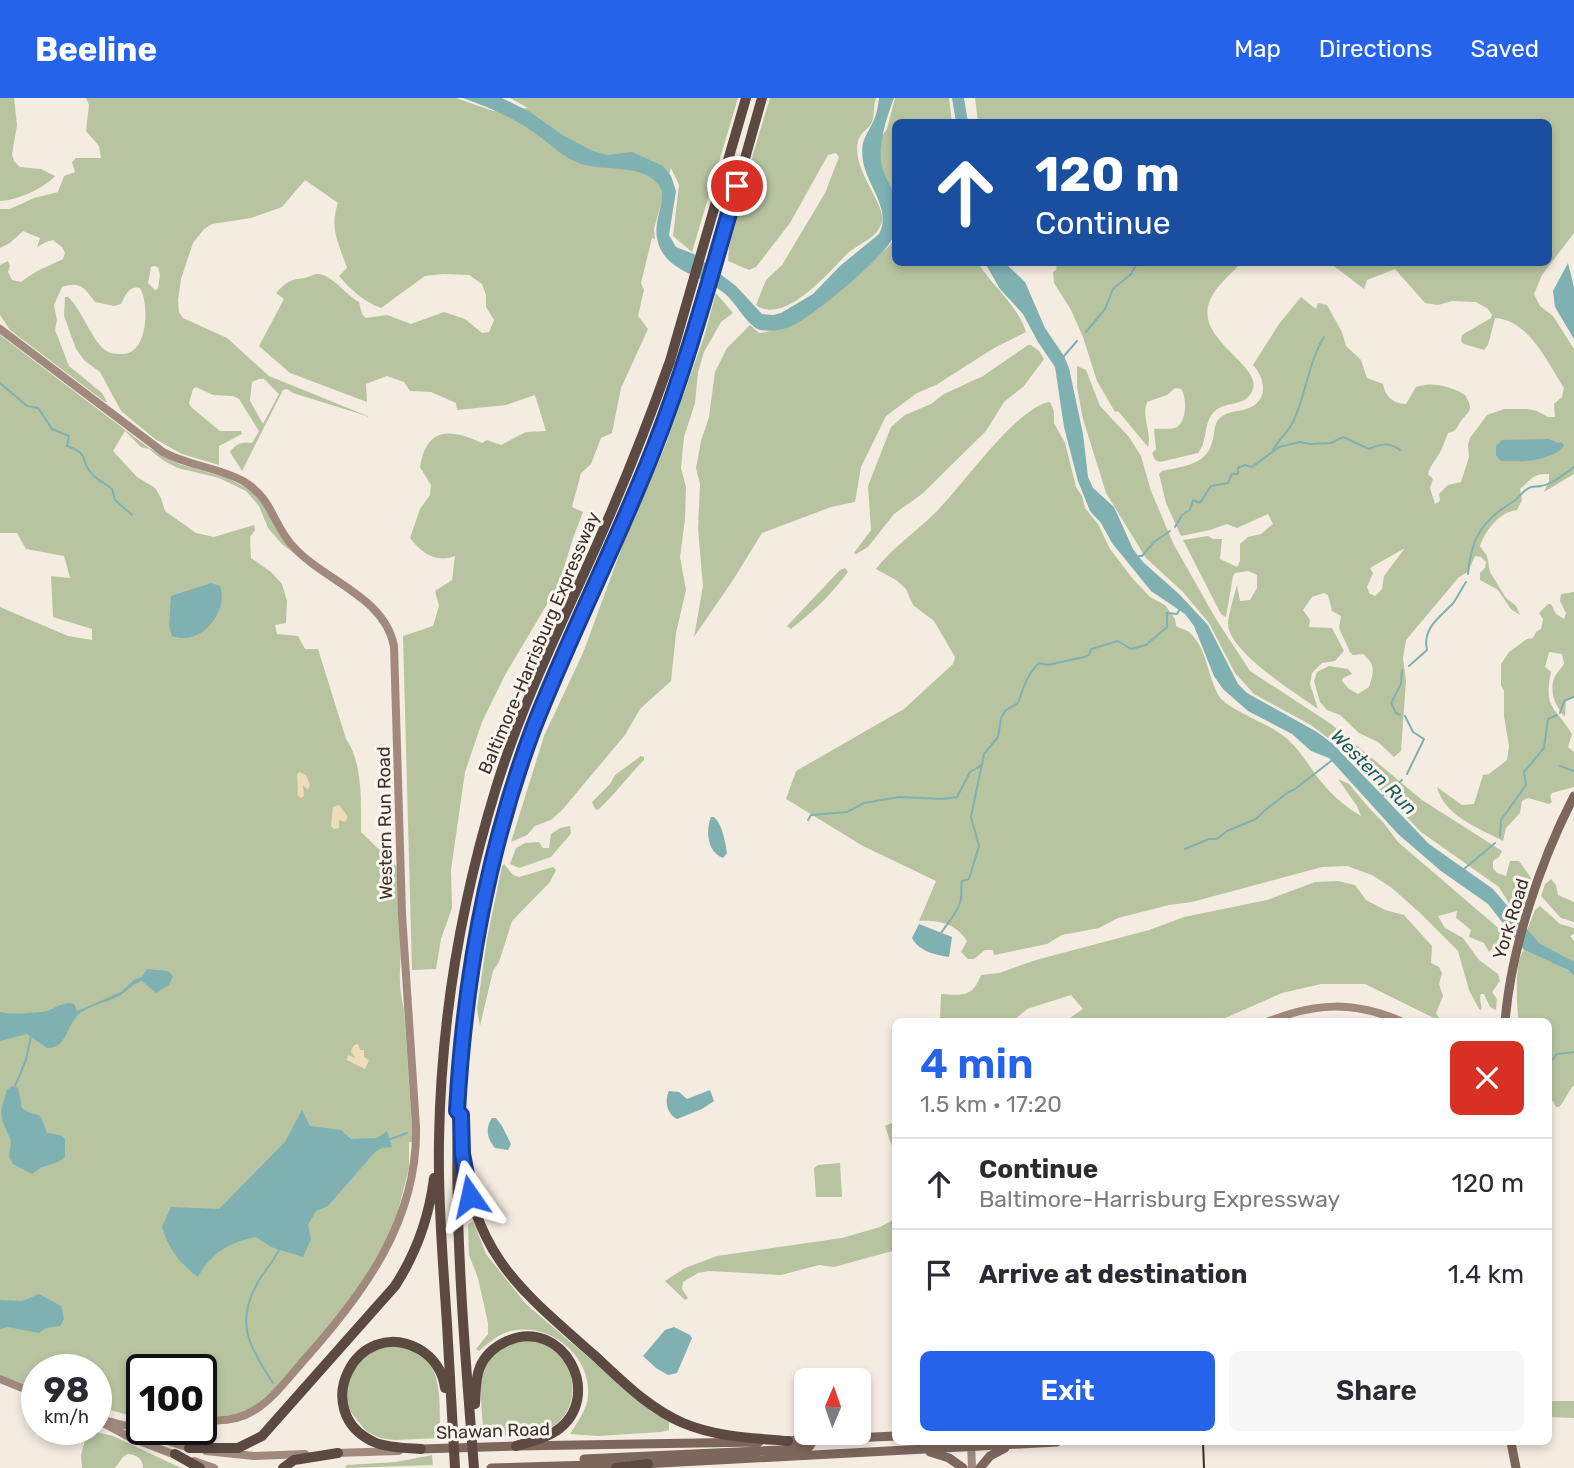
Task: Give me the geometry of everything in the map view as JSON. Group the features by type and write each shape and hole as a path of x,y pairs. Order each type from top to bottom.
{"highway":[{"name":"Baltimore-Harrisburg Expressway","path":"455,1468 441,1234 439,1139 445,1037 457,949 477,856 496,786 535,684 638,447 670,360 746,98"},
{"name":"Baltimore-Harrisburg Expressway","path":"474,1468 474,1434 456,1192 457,1111 463,1029 475,944 493,861 512,792 544,702 654,448 705,297 762,98"},
{"path":"457,1111 461,1115 465,1170 475,1213 496,1255 524,1293 634,1392 668,1416 723,1435 788,1441"},
{"path":"189,1448 238,1448 262,1436 387,1297 409,1264 422,1234 431,1200 439,1139"},
{"path":"461,1285 475,1404"},
{"path":"480,1468 474,1434 479,1369 487,1356 503,1343 515,1338 536,1337 556,1345 566,1354 576,1372 578,1401 563,1426 551,1434 516,1446"},
{"path":"421,1450 377,1443 361,1434 351,1424 344,1410 342,1389 348,1370 361,1354 379,1345 394,1342 408,1345 426,1354 443,1377 453,1431"},
{"path":"283,1468 294,1460 338,1453"},
{"path":"175,1454 200,1468"},
{"path":"616,1468 648,1464"}],"main road":[{"name":"York Road","path":"1505,1018 1509,986 1525,922 1541,872 1574,796"},
{"name":"York Road","path":"1560,828 1574,809"},
{"name":"Shawan Road","path":"872,1437 892,1436"},
{"name":"Shawan Road","path":"421,1450 794,1441"},
{"name":"Shawan Road","path":"491,1468 648,1464 1011,1445"},
{"path":"980,1468 990,1456 1011,1445"},
{"path":"1510,1445 1516,1468"},
{"path":"516,1467 585,1458 803,1449 810,1446"},
{"path":"922,1450 949,1458 963,1468"}],"street":[{"name":"Western Run Road","path":"0,329 163,452 236,478 261,494 289,542 309,561 379,613 389,627 394,646 402,914 416,1127 408,1187 397,1224 381,1258 368,1282 342,1318 257,1410 230,1421 217,1420"},
{"path":"1278,1018 1296,1011 1328,1006 1370,1010 1392,1018"},
{"path":"0,1379 21,1388"},
{"name":"Shawan Road","path":"112,1427 214,1468"},
{"name":"Shawan Road","path":"121,1432 126,1432"},
{"name":"Shawan Road","path":"165,1445 175,1454"},
{"name":"Shawan Road","path":"181,1445 216,1453 254,1456 421,1450"},
{"path":"971,1445 972,1468"}],"green space":[{"path":"0,98 14,98 17,125 12,154 14,161 20,167 41,169 55,176 30,193 0,201"},
{"path":"86,98 456,98 493,111 528,108 510,98 738,98 692,252 673,236 679,185 671,168 654,229 655,239 652,238 641,283 644,290 638,316 648,329 621,388 612,433 601,438 591,464 581,473 572,507 583,512 559,584 505,675 482,722 465,772 451,870 452,908 441,939 436,969 412,970 403,636 433,626 439,606 435,591 452,580 455,556 430,556 410,538 420,509 430,495 431,485 420,467 428,444 442,434 460,435 482,443 487,440 501,445 526,432 546,431 535,395 506,405 457,410 456,403 431,392 410,391 404,382 387,376 366,384 367,402 290,373 259,346 284,299 276,293 289,282 316,274 332,280 359,302 366,318 387,315 411,324 444,312 465,319 482,333 489,332 494,320 486,307 482,284 469,275 425,276 381,308 363,299 339,276 347,268 335,228 338,203 305,180 282,207 251,218 212,224 204,229 193,243 181,279 179,312 183,318 227,338 269,376 370,417 287,389 283,390 242,471 230,452 239,444 252,443 259,431 239,399 213,395 196,387 189,403 191,407 220,431 241,431 242,434 219,446 219,465 182,454 155,439 121,411 100,372 85,361 76,349 64,316 65,297 68,297 105,350 116,354 129,353 141,339 144,328 145,306 140,288 130,290 121,304 114,306 95,302 82,287 68,285 62,287 54,305 57,320 55,330 69,366 102,393 107,402 10,330 0,315 0,265 8,261 8,272 12,280 21,282 63,259 65,253 53,240 37,247 40,238 23,231 0,248 0,209 10,209 34,198 58,192 64,176 75,172 72,162 76,158 101,158 99,146 86,131 89,105","holes":["151,267 158,267 160,275 158,289 155,290 148,283","264,379 279,394 263,424 250,401 252,382"]},
{"path":"770,98 876,98 872,121 859,138 857,152 859,163 879,205 882,222 872,237 847,254 805,294 792,303 767,310 756,305 766,280 782,265 825,193 839,157 836,153 828,155 790,223 756,267 749,270 728,261 730,233 744,198 753,154"},
{"path":"895,98 949,98 952,119 892,119 892,196 881,170 879,140 887,129"},
{"path":"975,98 1574,98 1574,233 1552,262 1552,119 978,119"},
{"path":"892,242 892,266 980,266 1011,304 1026,332 994,348 936,385 917,393 886,416 861,467 855,502 831,507 762,533 694,637 703,586 698,529 700,484 696,468 709,417 715,372 727,348 750,325 759,333 788,323 843,284"},
{"path":"1057,266 1238,266 1213,295 1207,315 1220,341 1250,374 1254,385 1246,399 1217,409 1213,413 1198,453 1160,462 1155,460 1152,453 1156,449 1154,429 1175,428 1183,419 1185,403 1181,389 1175,388 1167,395 1147,402 1145,414 1148,447 1118,411 1115,412 1097,381 1071,310 1054,283 1053,272"},
{"path":"1334,266 1549,266 1534,294 1540,306 1553,316 1574,349 1574,474 1544,492 1549,474 1532,478 1520,489 1522,500 1517,510 1494,522 1480,546 1487,556 1490,572 1520,615 1511,609 1498,590 1480,580 1480,573 1486,562 1475,556 1468,572 1459,577 1406,640 1403,658 1406,681 1401,751 1394,757 1378,742 1359,733 1340,715 1327,710 1320,702 1314,681 1317,672 1329,666 1348,669 1352,674 1342,681 1358,694 1369,687 1373,673 1372,665 1363,654 1353,655 1350,652 1339,628 1341,616 1332,611 1328,595 1324,593 1312,597 1303,610 1310,620 1309,627 1332,628 1344,651 1335,661 1322,663 1312,673 1310,684 1318,709 1250,659 1231,634 1228,623 1237,585 1240,601 1250,600 1257,588 1257,575 1248,571 1235,573 1226,617 1221,614 1183,540 1208,536 1222,539 1220,559 1237,567 1240,561 1240,544 1248,537 1261,534 1273,524 1268,514 1237,528 1227,524 1181,536 1166,503 1159,474 1201,459 1211,447 1220,418 1253,406 1259,401 1263,383 1253,365 1279,324 1301,297 1316,309 1318,303 1327,305 1342,332 1346,346 1361,360 1367,378 1383,384 1388,396 1394,401 1406,404 1416,387 1428,384 1454,389 1465,395 1470,410 1456,429 1448,433 1428,474 1433,479 1430,488 1435,504 1440,501 1439,494 1448,485 1461,482 1469,457 1470,438 1487,415 1504,409 1527,409 1555,417 1554,404 1562,397 1564,388 1536,344 1518,326 1495,318 1488,345 1484,350 1461,341 1462,335 1491,318 1488,309 1476,302 1452,301 1438,305 1425,303 1395,269 1367,280 1364,289","holes":["1405,548 1384,576 1382,589 1375,596 1369,593 1367,587 1373,573 1370,568"]},
{"path":"716,293 733,313 721,322 704,352 698,372 695,403 684,437 681,468 686,487 685,519 680,557 686,590 676,633 671,681 640,709 625,735 563,809 551,820 535,826 527,835 511,842 544,736 583,653 629,528 664,449 704,337"},
{"path":"0,335 149,448 179,464 228,478 253,492 267,508 275,527 295,554 268,528 259,506 246,491 219,478 178,468 149,449 141,447 125,431 113,451 137,477 155,488 165,511 196,533 214,537 254,525 255,530 250,537 251,558 271,572 282,584 287,601 286,623 275,625 277,634 298,636 305,649 318,649 346,739 356,760 360,784 361,832 398,868 400,983 413,1142 409,1142 409,1168 398,1211 390,1233 355,1297 274,1389 247,1413 217,1417 217,1354 126,1354 126,1414 112,1411 112,1354 21,1354 21,1383 0,1375 0,607 68,636 92,640 92,629 53,617 51,576 70,578 64,556 26,549 17,533 0,533"},
{"path":"1028,345 1039,351 1044,359 1024,386 1004,402 986,431 922,494 894,514 868,547 854,553 871,530 868,486 891,427 905,415 983,376"},
{"path":"1077,366 1086,370 1100,406 1129,437 1141,456 1151,491 1174,545 1216,619 1250,671 1331,724 1422,800 1502,851 1493,861 1493,868 1497,873 1506,876 1510,861 1519,861 1531,878 1526,898 1518,910 1510,905 1499,887 1421,832 1337,745 1311,725 1254,694 1235,673 1209,623 1183,592 1146,558 1106,493 1083,419 1077,387"},
{"path":"1050,402 1054,411 1054,423 1065,443 1076,487 1085,508 1098,524 1110,549 1133,579 1150,597 1165,605 1175,619 1176,626 1189,632 1195,639 1223,701 1285,737 1332,794 1361,816 1338,779 1349,784 1398,842 1503,932 1502,939 1489,952 1484,943 1469,937 1471,930 1456,918 1457,911 1438,916 1445,928 1463,938 1479,960 1498,974 1500,981 1492,992 1497,999 1496,1010 1490,1007 1484,994 1480,996 1481,1010 1479,1009 1469,990 1458,951 1419,912 1392,888 1372,875 1347,866 1322,867 1192,902 1118,918 1099,928 1062,935 1047,944 994,955 993,950 985,950 974,959 968,959 961,952 967,941 952,926 940,922 919,921 936,881 863,846 786,799 796,771 904,709 953,664 955,657 934,621 913,605 906,589 896,580 876,569 946,502 1006,433 1037,407"},
{"path":"845,568 848,572 821,603 791,629 787,626 840,570"},
{"path":"1574,592 1574,697 1566,700 1565,717 1556,704 1552,689 1555,677 1564,664 1562,654 1549,652 1545,667 1551,672 1550,701 1572,734 1568,747 1574,752 1574,787 1552,793 1552,802 1549,804 1528,798 1522,801 1520,813 1506,828 1503,841 1473,826 1455,813 1447,806 1437,787 1462,805 1474,804 1483,775 1489,774 1507,760 1509,746 1501,664 1509,652 1527,639 1533,638 1541,629 1543,619 1539,613 1548,604 1564,619 1566,613 1560,601 1561,594"},
{"path":"641,756 644,760 598,810 595,809 592,802 615,775"},
{"path":"570,826 571,833 551,857 519,868 510,864 516,848 525,843 539,842 543,848 549,848 551,834"},
{"path":"504,864 513,875 519,877 553,867 556,870 550,882 512,921 499,962 493,971 480,1026 477,1009 487,939"},
{"path":"1551,879 1556,885 1558,895 1574,902 1574,922 1561,918 1541,896 1545,884"},
{"path":"1338,881 1355,885 1366,900 1385,910 1404,915 1432,946 1431,963 1439,967 1442,973 1439,984 1443,996 1436,1013 1439,1018 1434,1018 1365,984 1321,984 1282,993 1225,1018 1070,1018 1083,1009 1071,995 1027,1009 1016,1018 940,1018 941,994 966,994 974,988 981,975 999,973 1036,960 1149,930 1184,917 1267,900 1315,882"},
{"path":"1540,906 1560,924 1574,928 1574,934 1570,936 1574,941 1574,963 1539,943 1527,930 1535,910"},
{"path":"1524,950 1568,970 1574,976 1574,1085 1559,1107 1552,1101 1552,1018 1518,1017 1517,972"},
{"path":"892,1123 892,1146 885,1126"},
{"path":"840,1163 842,1197 816,1197 814,1168 818,1165"},
{"path":"473,1221 486,1254 526,1304 651,1411 669,1422 669,1430 598,1436 570,1434 584,1410 588,1395 583,1367 565,1345 553,1337 525,1330 506,1332 479,1351 476,1349 488,1334 488,1323 478,1278 469,1255 468,1225"},
{"path":"892,1221 892,1251 834,1267 819,1265 781,1275 709,1271 698,1273 683,1282 682,1289 688,1298 685,1300 665,1281 685,1268 717,1256 842,1238 880,1227"},
{"path":"522,1340 547,1344 561,1357 571,1378 571,1400 561,1419 541,1432 524,1435 494,1434 483,1429 483,1373 492,1354 503,1346"},
{"path":"393,1345 415,1350 425,1357 431,1366 436,1377 440,1402 440,1438 380,1438 366,1431 349,1410 346,1398 348,1377 371,1350"},
{"path":"1552,1401 1574,1401 1574,1418 1552,1417"},
{"path":"112,1436 126,1442 126,1445 132,1445 181,1468 143,1468 139,1458 128,1454 115,1468 82,1468 84,1445 112,1445"},
{"path":"432,1455 433,1465 345,1468 347,1465 396,1462"}],"sand":[{"path":"299,772 306,775 310,785 308,790 303,785 304,796 301,798 298,796"},
{"path":"339,805 348,817 345,822 339,820 339,828 334,829 331,826 333,807"},
{"path":"358,1044 360,1050 364,1050 364,1057 369,1060 365,1069 347,1060 348,1055 355,1058 351,1051 354,1045"}],"water":[{"path":"463,98 502,98 593,151 607,155 632,152 663,166 671,176 676,191 669,235 676,247 694,254 736,286 762,314 773,315 813,294 840,266 879,234 883,216 865,170 862,148 875,117 879,98 894,98 881,145 883,169 892,191 892,240 850,283 802,320 772,331 760,330 751,324 724,293 684,271 667,258 657,238 662,191 656,182 637,172 589,166 573,160 518,122"},
{"path":"952,98 964,98 968,119 956,119"},
{"path":"1568,263 1574,287 1574,339 1555,307 1553,291"},
{"path":"987,266 1008,266 1025,282 1045,328 1069,368 1083,434 1088,477 1093,488 1114,507 1133,549 1143,562 1208,625 1238,684 1247,693 1317,732 1333,744 1429,844 1493,889 1539,943 1574,962 1574,976 1568,970 1524,950 1488,904 1441,871 1398,834 1329,758 1311,751 1292,734 1248,711 1223,689 1214,676 1194,626 1185,614 1151,591 1090,511 1078,481 1064,427 1055,367 1023,314 1000,289"},
{"path":"1549,439 1562,442 1564,446 1551,455 1535,460 1501,461 1496,455 1496,446 1502,440"},
{"path":"211,583 220,586 222,596 216,617 202,632 193,637 172,636 169,626 171,596"},
{"path":"711,817 720,824 723,834 727,853 723,858 714,852 709,841"},
{"path":"919,924 952,937 949,957 928,952 915,942 912,938"},
{"path":"147,969 168,971 173,976 169,985 156,993 142,981 119,996 88,1009 75,1018 59,1045 47,1048 27,1034 0,1041 0,1012 41,1012 70,1003 74,1004 77,1011 121,992 135,979 142,977"},
{"path":"12,1086 18,1088 22,1108 40,1116 47,1133 60,1135 65,1139 65,1157 32,1174 13,1164 9,1157 11,1141 2,1120 1,1110 7,1090"},
{"path":"710,1090 714,1101 677,1119 667,1107 669,1091 679,1092 687,1099"},
{"path":"302,1110 310,1126 341,1130 351,1139 377,1138 387,1131 392,1147 375,1152 328,1206 316,1211 308,1225 311,1239 303,1257 271,1247 256,1237 222,1250 209,1261 198,1277 176,1255 165,1235 162,1227 171,1207 219,1209 285,1142"},
{"path":"492,1118 496,1118 502,1126 511,1144 508,1150 495,1148 490,1141 488,1130"},
{"path":"39,1294 61,1306 64,1319 60,1326 46,1328 39,1333 8,1327 0,1329 0,1300 22,1301"},
{"path":"674,1327 692,1338 677,1373 668,1375 643,1356 665,1330"}],"waterway":[{"path":"1086,332 1105,309 1113,289 1131,274 1136,266"},
{"path":"1273,450 1293,422 1314,357 1324,337"},
{"path":"1064,356 1077,341"},
{"path":"0,383 27,406 38,408 52,429 69,436 67,446 82,455 89,470 112,489 115,500 132,515"},
{"path":"1175,527 1182,515 1190,510 1193,500 1200,503 1211,486 1228,483 1232,474 1238,474 1238,468 1245,465 1252,467 1279,447 1300,442 1331,443 1343,437 1369,449 1385,445 1400,450"},
{"path":"1468,574 1476,540 1494,515 1524,491 1550,483 1574,467"},
{"path":"1139,556 1170,531"},
{"path":"1409,666 1427,650 1426,642 1430,629 1454,602 1466,582"},
{"path":"941,933 958,907 962,881 969,879 979,846 971,817 984,754 998,737 1001,718 1006,710 1018,703 1031,672 1039,663 1048,665 1084,657 1089,655 1091,649 1118,641 1131,649 1146,645 1167,627 1167,613 1177,614 1180,609"},
{"path":"1400,715 1391,703 1401,684 1402,670"},
{"path":"1560,713 1564,701 1574,697"},
{"path":"1500,836 1501,820 1526,785 1524,772 1544,748 1548,719 1557,715"},
{"path":"1405,716 1413,732 1424,739 1407,774"},
{"path":"1185,849 1209,839 1217,839 1227,831 1256,819 1331,761"},
{"path":"808,820 811,815 847,812 864,803 899,797 957,797 970,772 980,766"},
{"path":"1560,766 1574,771"},
{"name":"Western Run","path":"1381,797 1402,780"},
{"path":"1464,869 1495,843"},
{"path":"15,1086 26,1060 31,1036"},
{"path":"1552,1060 1557,1054 1574,1052"},
{"path":"388,1140 407,1133"},
{"path":"273,1383 251,1345 246,1321 251,1295 280,1247"}],"tram line":[{"path":"1203,1445 1204,1468"}],"route":[{"path":"470,1196 462,1154 461,1115 457,1111 460,1060 475,944 493,861 512,792 533,731 634,499 665,419 698,322 737,186"}]}
